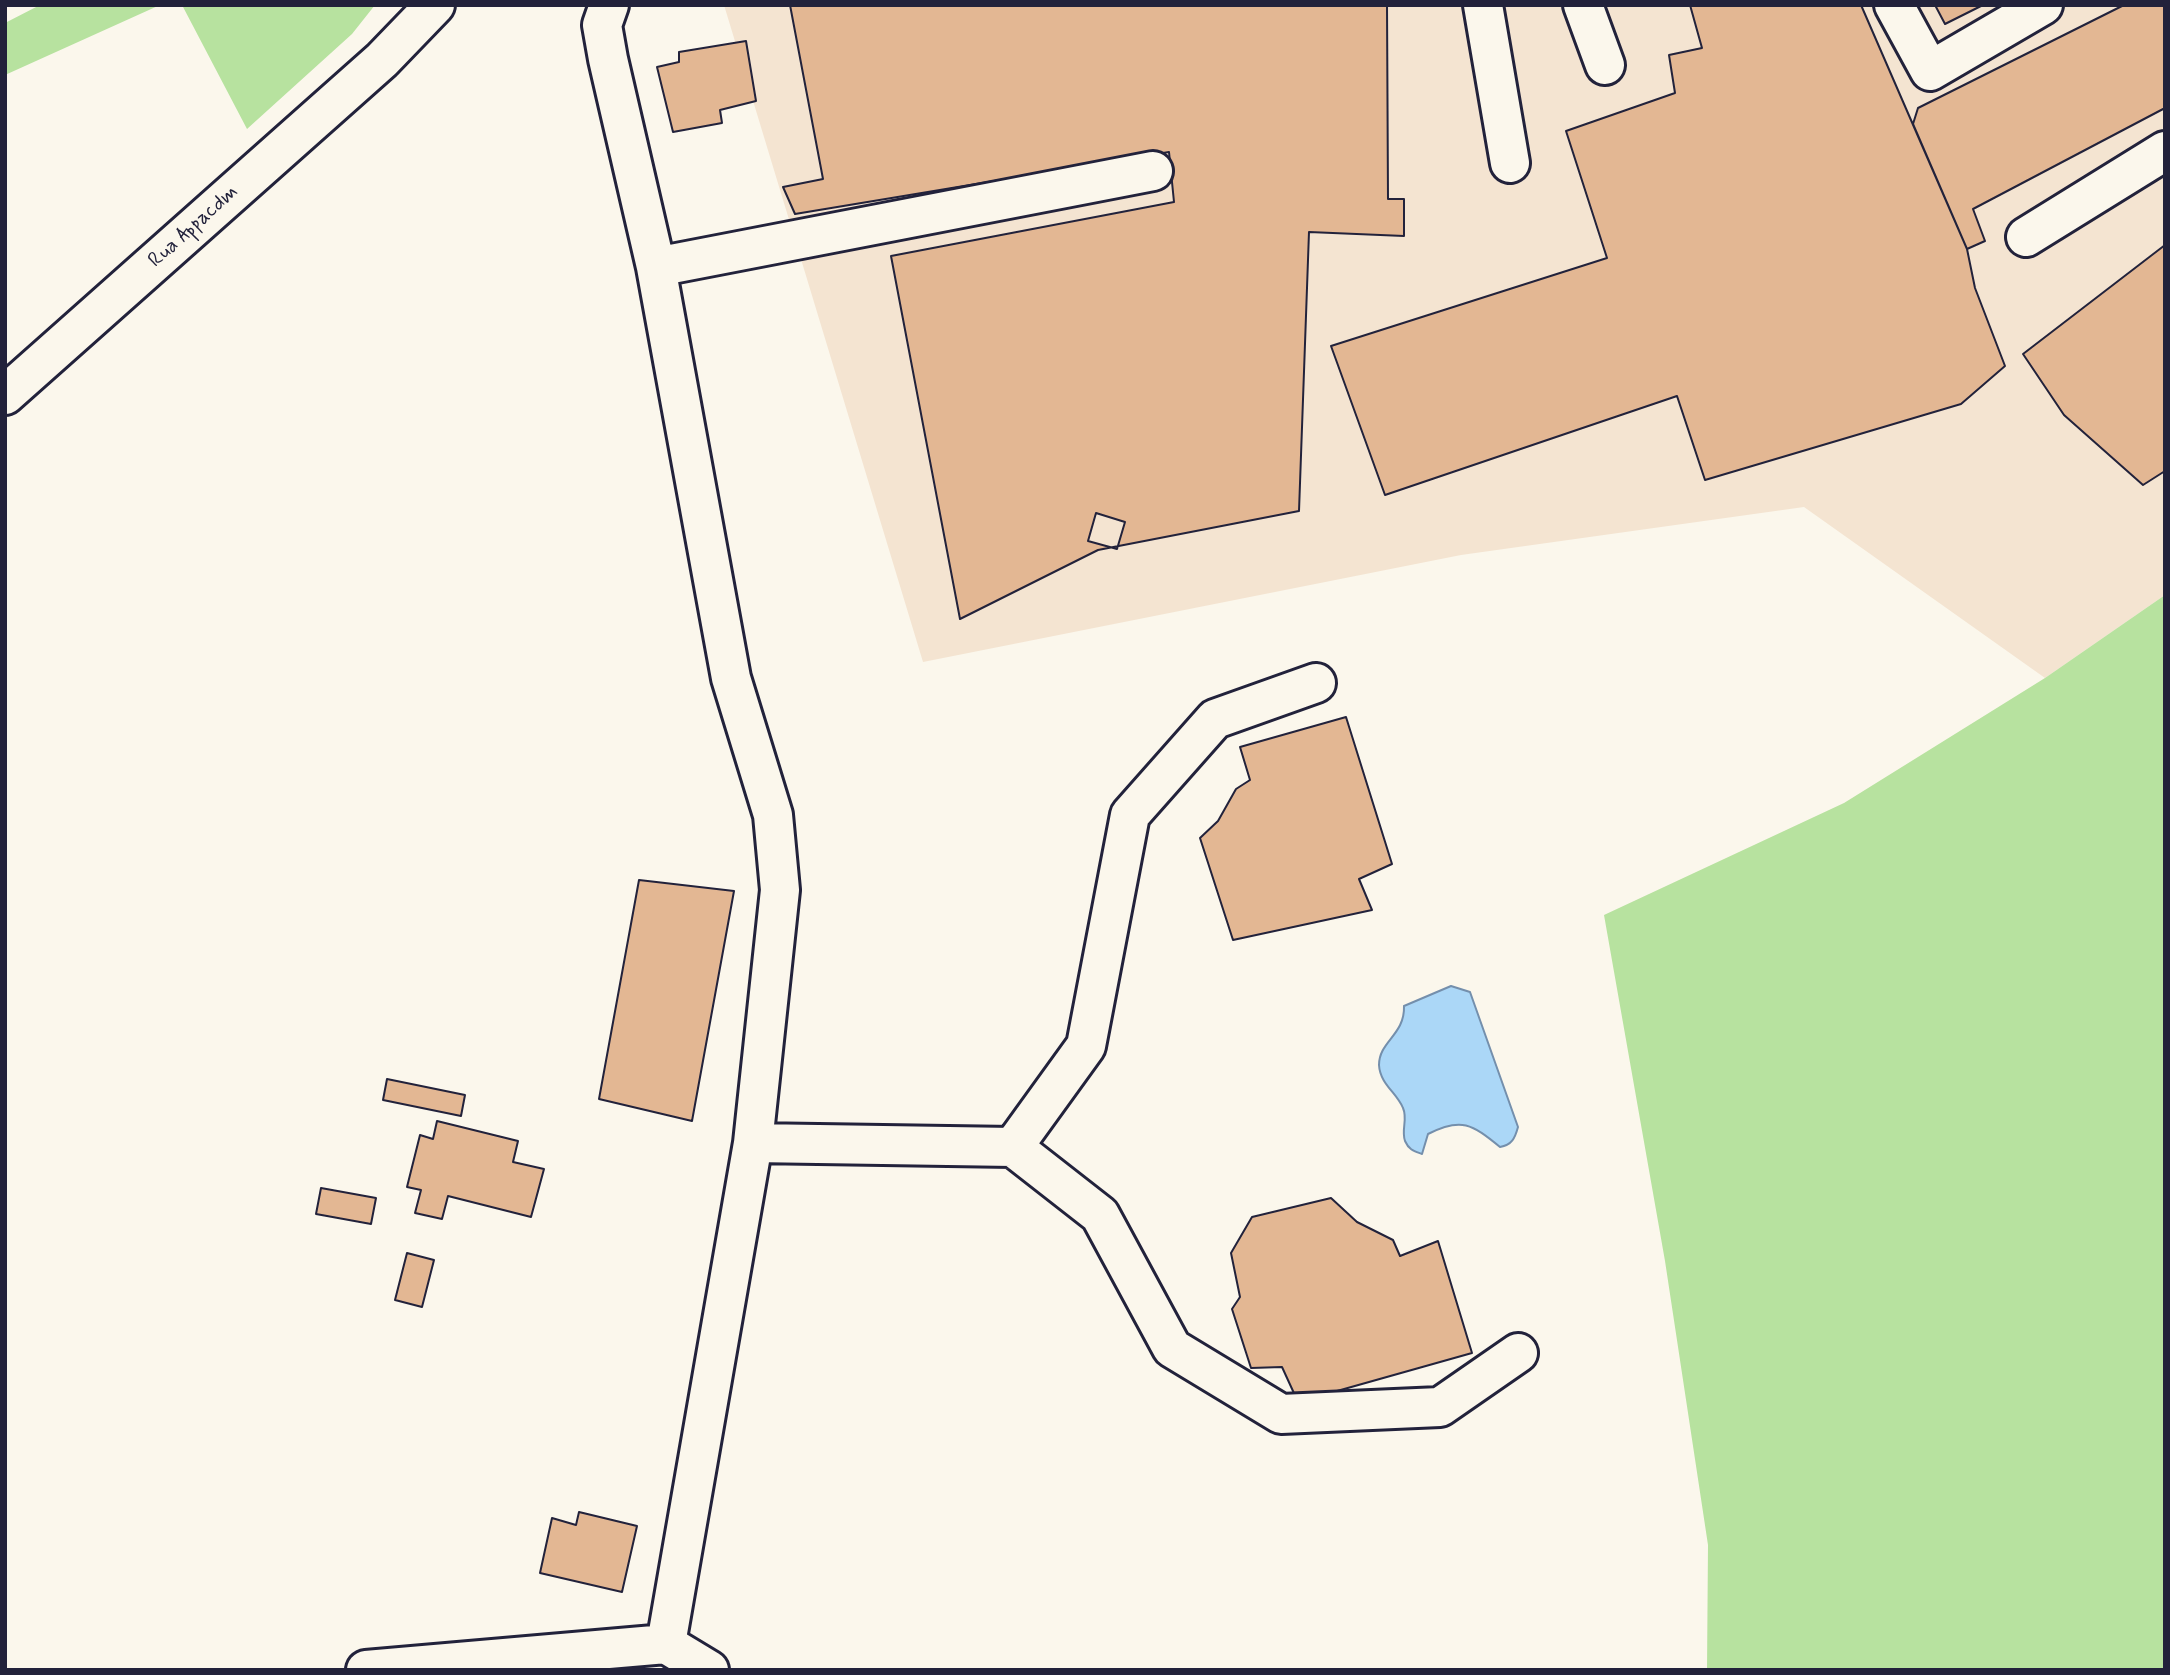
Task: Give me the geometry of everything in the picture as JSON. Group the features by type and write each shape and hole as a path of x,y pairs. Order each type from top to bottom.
{"street":[{"name":"Rua Appacdm","path":"382,60 402,5"},
{"name":"Rua Appacdm","path":"5,395 382,60 435,5"},
{"path":"608,5 602,25 656,267 731,678 774,815 780,890 753,1143 666,1644"},
{"path":"1483,5 1510,163"},
{"path":"1583,5 1605,65"},
{"path":"1894,5 1930,71 2043,5"},
{"path":"2026,237 2165,151"},
{"path":"656,267 1153,171"},
{"path":"1013,1147 1086,1046 1130,815 1215,719 1316,683"},
{"path":"753,1143 1013,1147 1100,1215 1171,1348 1282,1415 1440,1406 1518,1353"},
{"path":"366,1670 666,1644 709,1670"}],"shaded area":[{"path":"724,5 2165,5 2165,595 2045,678 1804,507 1461,555 923,662"}],"green space":[{"path":"40,5 160,5 5,75 5,23"},
{"path":"182,5 375,5 352,34 247,129"},
{"path":"2165,595 2165,1670 1707,1670 1708,1545 1665,1261 1604,915 1844,803 2045,678"}],"water":[{"path":"1451,986 1470,992 1518,1127 1512,1140 1500,1147 1474,1128 1449,1126 1428,1134 1422,1154 1410,1148 1405,1141 1404,1112 1382,1078 1380,1057 1401,1024 1404,1006"}],"building":[{"path":"790,5 1387,5 1388,199 1404,199 1404,236 1309,232 1299,511 1098,550 960,619 891,256 1174,202 1169,152 795,214 783,187 823,179"},
{"path":"1690,5 1861,5 1967,249 1975,288 2005,366 1961,404 1705,480 1677,396 1385,495 1331,346 1607,258 1566,131 1675,93 1669,55 1702,48"},
{"path":"1935,5 1983,5 1945,24"},
{"path":"2124,5 2165,5 2165,108 1973,209 1985,241 1967,249 1913,124 1918,108"},
{"path":"746,41 756,101 720,110 722,123 673,132 657,67 679,62 679,52"},
{"path":"2165,245 2165,471 2143,485 2064,415 2023,354"},
{"path":"1096,513 1125,522 1117,549 1088,541"},
{"path":"1346,717 1392,864 1359,879 1372,910 1233,940 1200,838 1218,821 1236,789 1250,780 1240,747"},
{"path":"639,880 734,891 692,1121 599,1099"},
{"path":"387,1079 465,1095 461,1116 383,1100"},
{"path":"437,1121 518,1141 513,1162 544,1169 531,1217 448,1196 442,1219 415,1213 421,1190 407,1187 420,1135 433,1139"},
{"path":"321,1188 376,1198 371,1224 316,1214"},
{"path":"1331,1198 1357,1222 1393,1240 1400,1256 1438,1241 1472,1353 1298,1402 1282,1367 1251,1368 1232,1309 1240,1297 1231,1253 1252,1217"},
{"path":"407,1253 434,1260 422,1307 395,1300"},
{"path":"579,1512 637,1526 622,1592 540,1573 552,1518 576,1525"}]}
